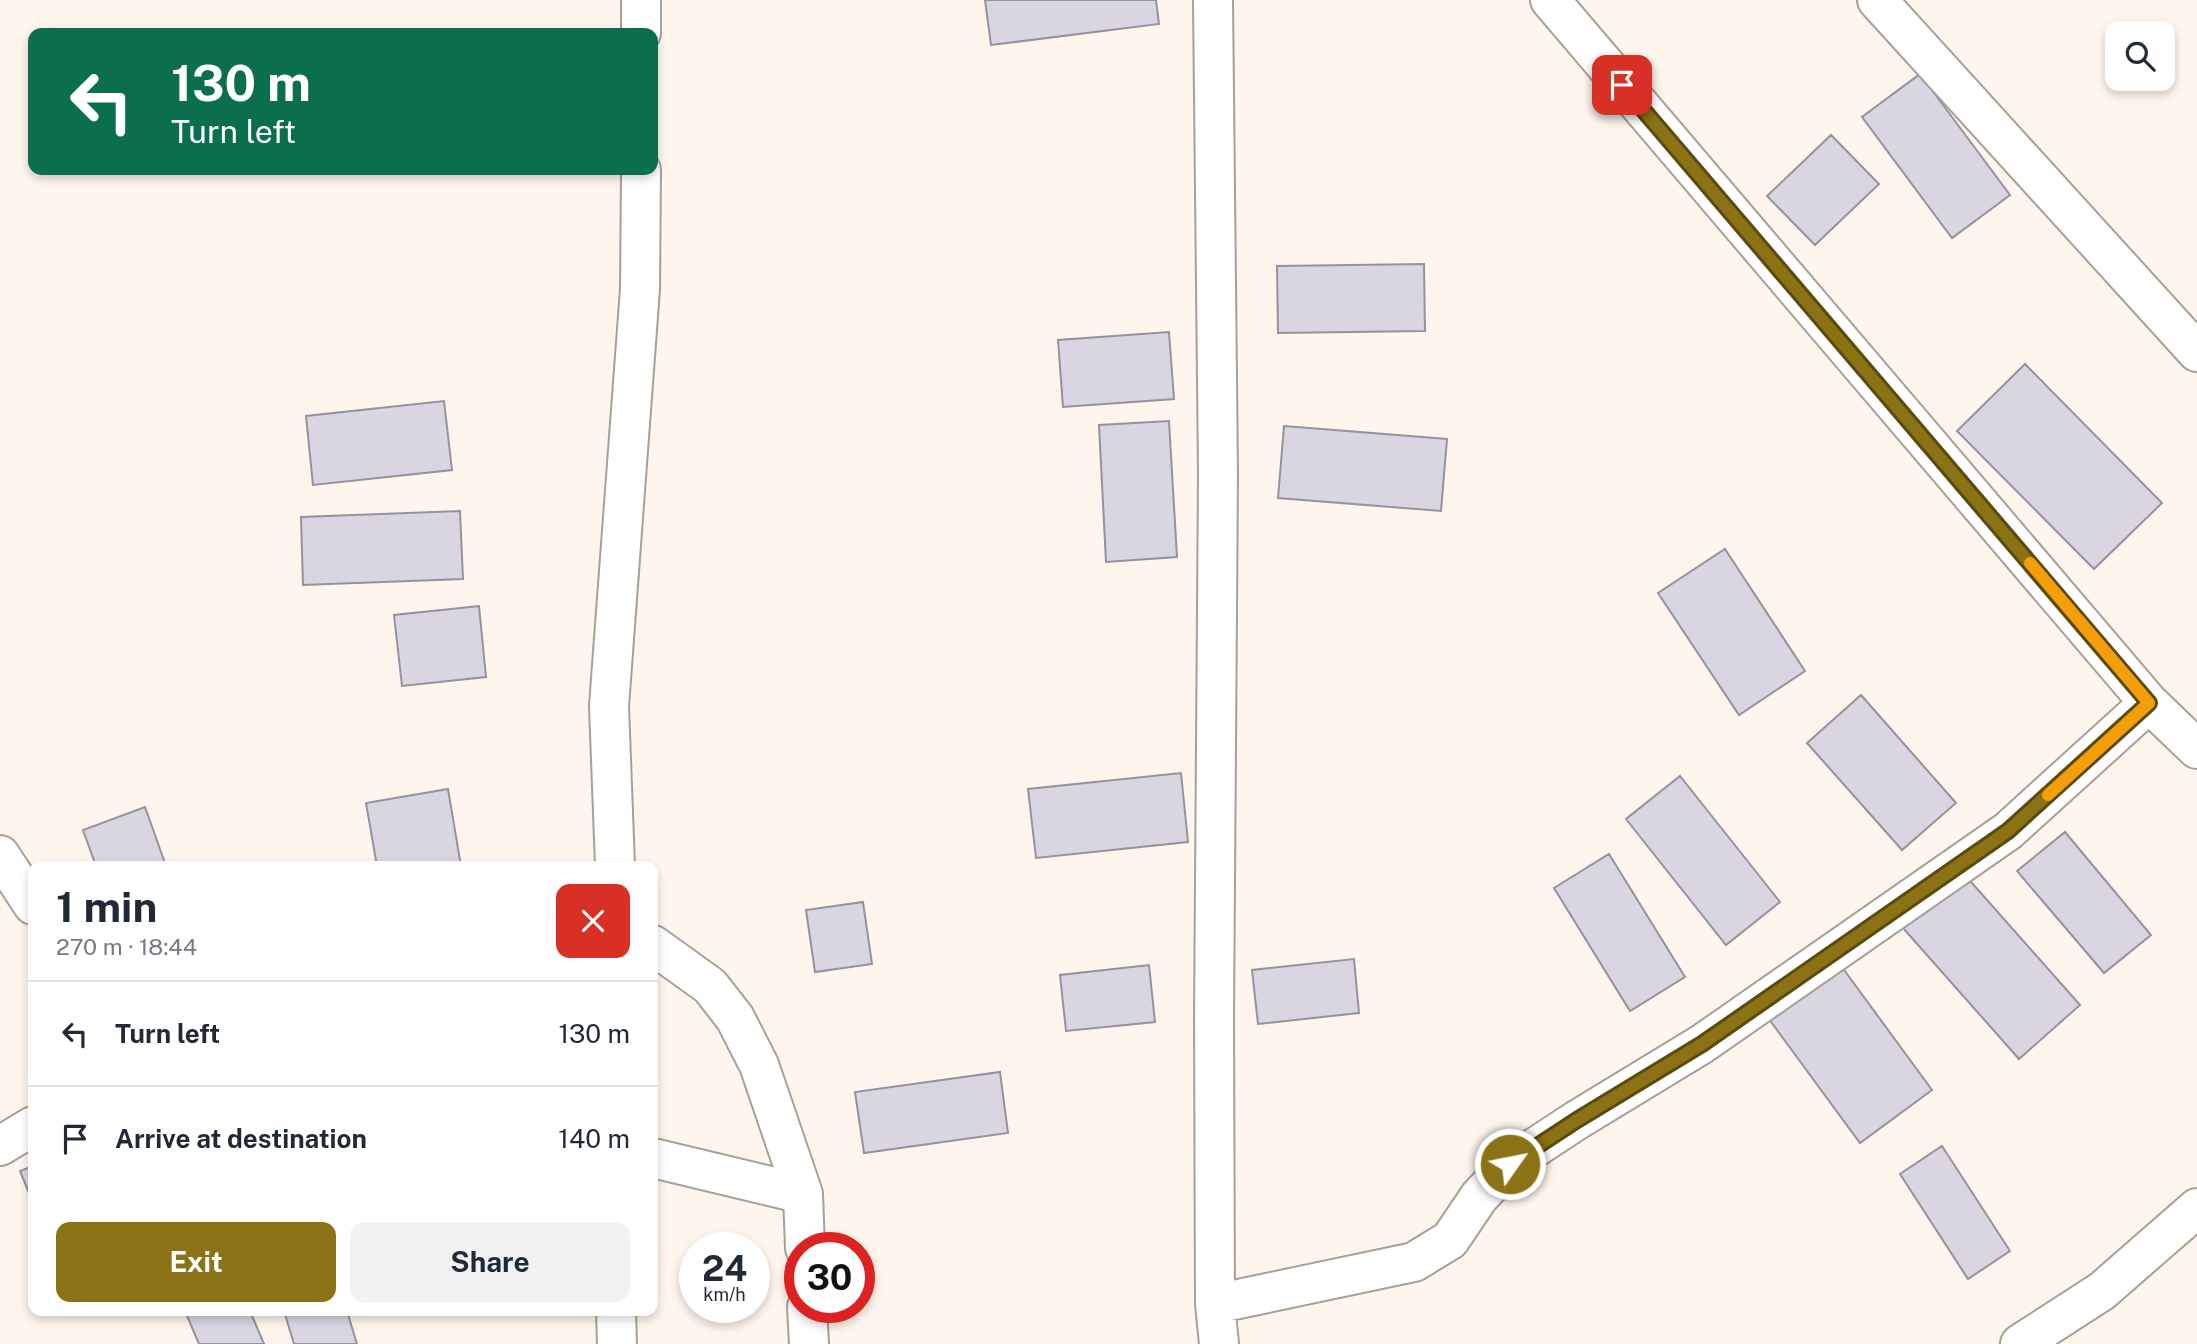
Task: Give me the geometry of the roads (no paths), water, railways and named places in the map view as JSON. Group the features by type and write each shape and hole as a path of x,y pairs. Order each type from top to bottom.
{"street":[{"path":"641,0 641,28"},
{"path":"1213,0 1218,474 1215,1304 1219,1344"},
{"path":"1550,0 2149,703 2197,749"},
{"path":"1877,0 2197,352"},
{"path":"615,861 609,706 640,289 641,175"},
{"path":"1215,1304 1415,1262 1450,1240 1479,1197 1510,1164 1702,1044 2008,831 2149,703"},
{"path":"0,855 28,897"},
{"path":"658,948 710,986 735,1018 759,1065 803,1194 804,1232"},
{"path":"0,1146 28,1129"},
{"path":"658,1159 803,1194"},
{"path":"2020,1344 2102,1291 2197,1208"},
{"path":"616,1316 617,1344"},
{"path":"808,1323 809,1344"}]}
